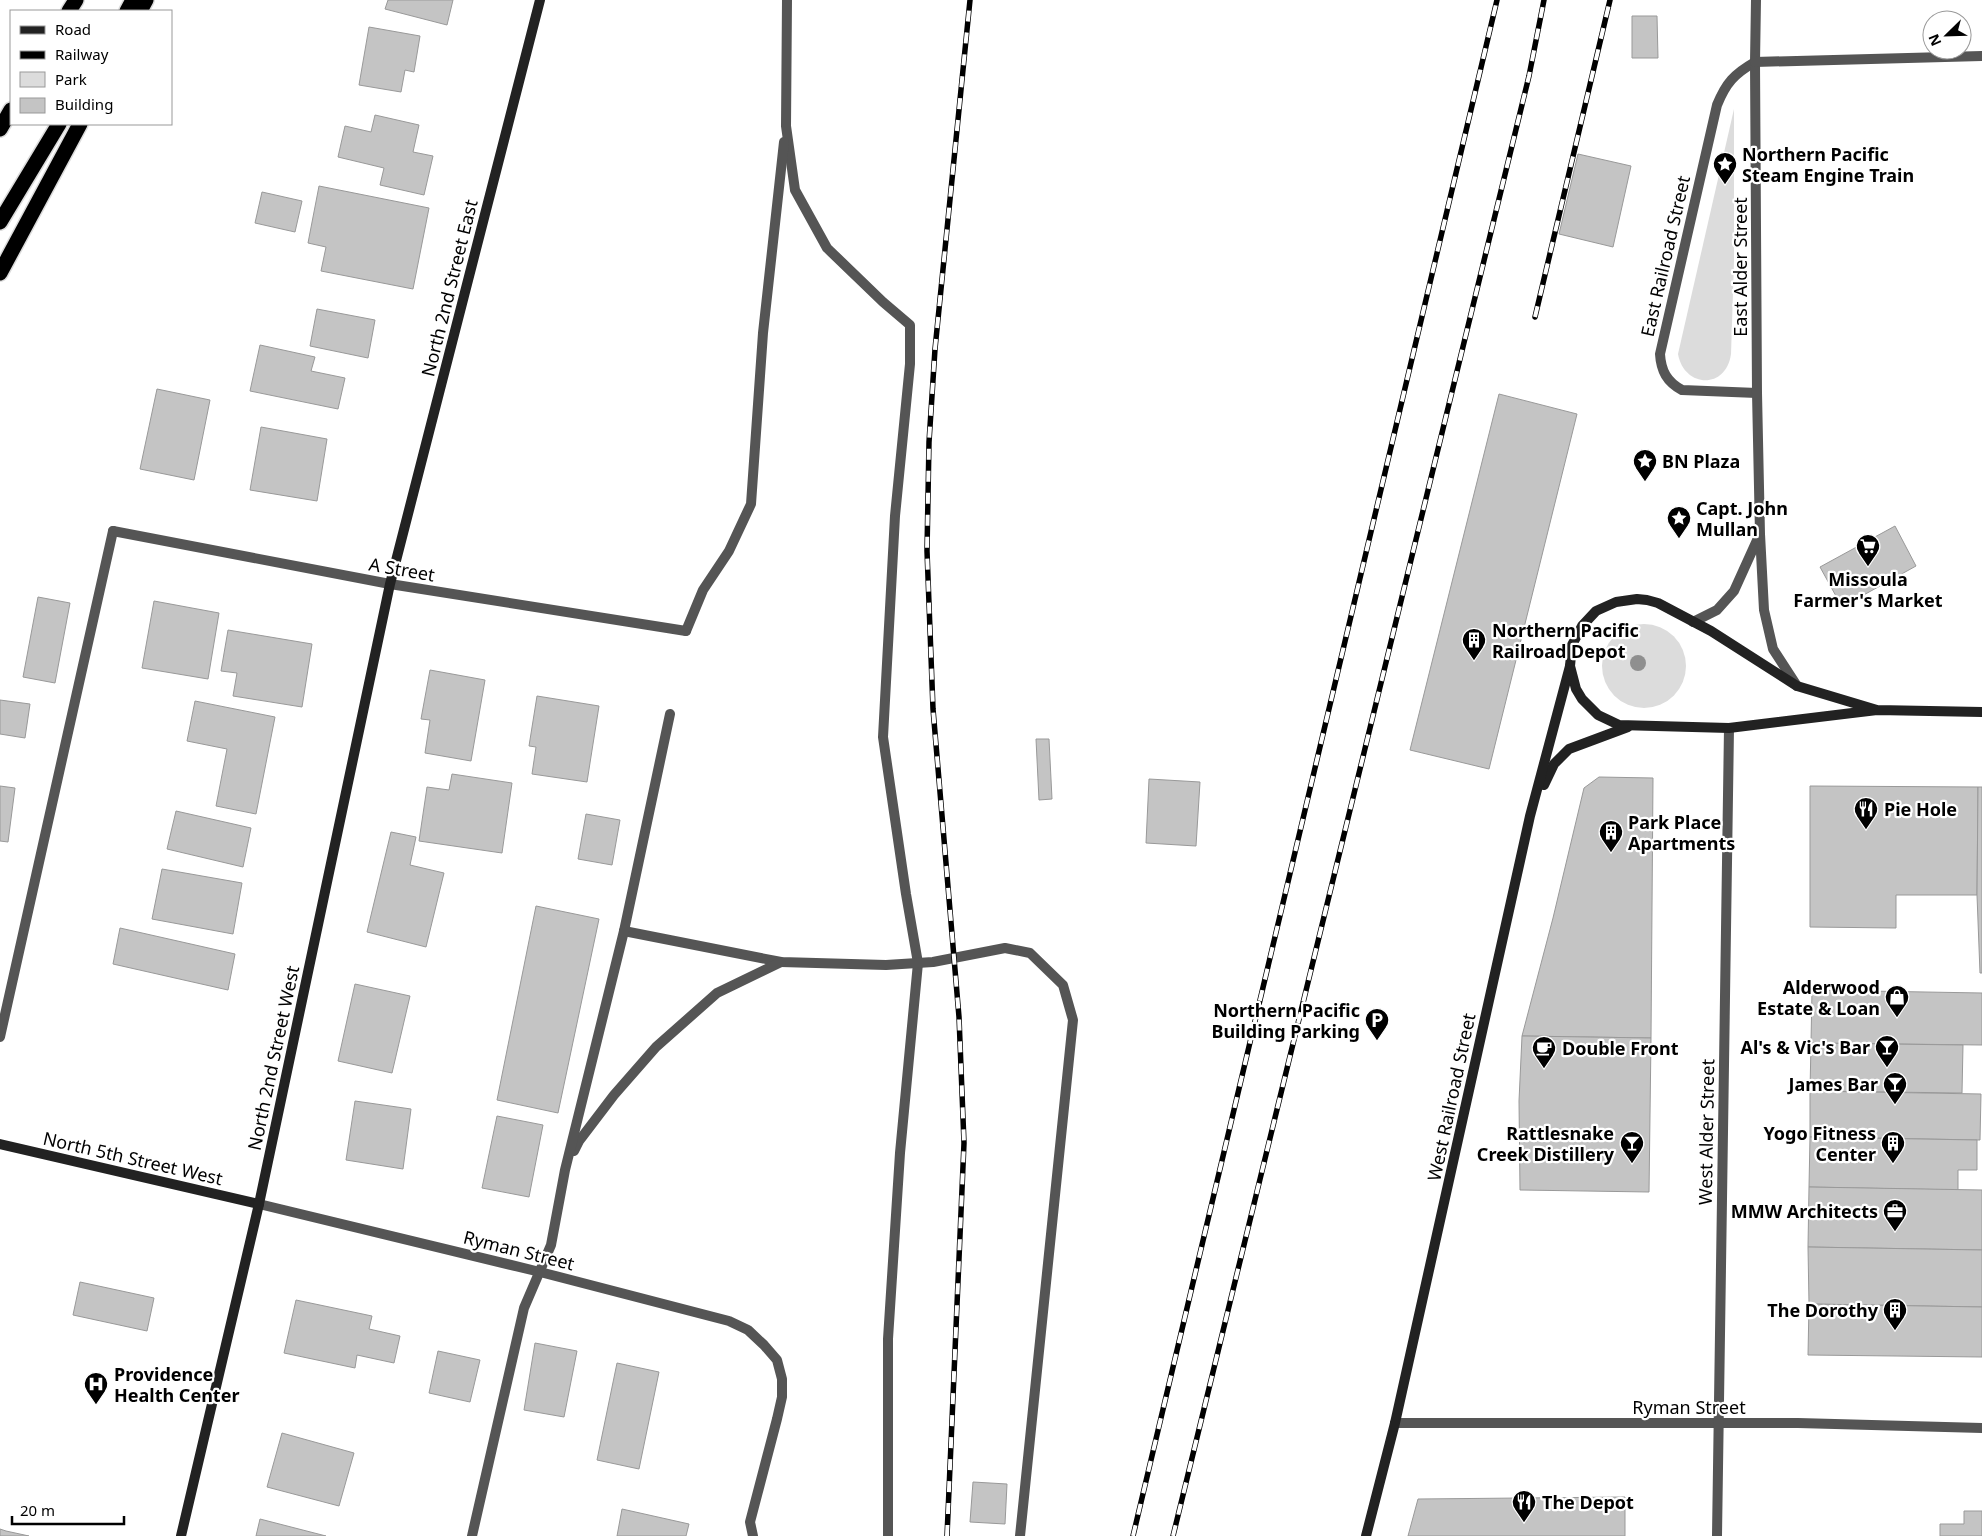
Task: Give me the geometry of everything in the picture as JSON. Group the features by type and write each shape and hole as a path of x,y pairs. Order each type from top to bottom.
{"highway":[{"path":"0,129 10,112"},
{"path":"0,222 58,125"},
{"path":"0,273 79,125"}],"street":[{"name":"North 2nd Street East","path":"390,584 540,0"},
{"path":"787,0 786,126 795,190 826,248 910,325 910,364 895,516 882,737 918,963 900,1153 888,1339 888,1536"},
{"name":"East Alder Street","path":"1756,0 1757,393 1760,534 1764,610 1773,649 1798,686"},
{"path":"1755,62 1982,56"},
{"name":"East Railroad Street","path":"1755,62 1734,75 1722,93 1717,105 1660,354 1662,372 1671,384 1682,390 1757,393"},
{"name":"A Street","path":"0,1037 113,531 390,584 686,631 704,590 729,551 751,504 763,333 786,126"},
{"name":"East Alder Street","path":"1692,622 1717,610 1734,591 1760,534"},
{"name":"North 2nd Street West","path":"181,1536 259,1204 390,584"},
{"name":"West Railroad Street","path":"1366,1536 1395,1423 1530,816 1570,666 1572,645 1582,626 1596,611 1616,602 1637,599 1658,603 1711,631 1798,686 1877,710"},
{"path":"1570,666 1576,688 1589,708 1608,721 1630,726 1729,728 1877,710 1982,712"},
{"path":"472,1536 524,1308 551,1245 565,1170 624,931 670,714"},
{"path":"1530,816 1554,764 1569,749 1630,726"},
{"name":"West Alder Street","path":"1717,1536 1729,728"},
{"path":"624,931 781,962 918,963 933,962 1005,948 1030,953 1063,985 1073,1020 1020,1536"},
{"path":"565,1170 579,1140 614,1095 656,1047 717,993 781,962"},
{"name":"North 5th Street West","path":"0,1144 259,1204"},
{"name":"Ryman Street","path":"259,1204 540,1272 729,1321 748,1330 777,1360 782,1379 782,1397 750,1522 753,1536"},
{"name":"Ryman Street","path":"1395,1423 1798,1423 1982,1428"}],"green space":[{"name":"Northern Pacific Steam Engine Train","path":"1734,109 1734,261 1731,354 1728,366 1721,374 1714,379 1705,380 1696,378 1688,373 1682,365 1678,354"},
{"path":"1644,624 1667,631 1679,643 1686,666 1679,689 1667,701 1644,708 1621,701 1609,689 1602,666 1609,643 1621,631"}],"building":[{"path":"388,0 453,0 447,25 385,9"},
{"path":"1632,16 1657,16 1658,58 1632,58"},
{"path":"369,27 420,36 414,72 405,70 401,92 359,85"},
{"path":"375,115 419,125 413,152 433,156 424,195 380,185 384,168 338,157 345,126 371,132"},
{"path":"1578,154 1631,166 1613,247 1559,234"},
{"path":"319,186 429,208 413,289 321,271 326,247 308,243"},
{"path":"262,192 302,201 295,232 255,223"},
{"path":"317,309 375,320 368,358 310,346"},
{"path":"260,345 315,357 311,371 345,378 338,409 250,391"},
{"path":"157,389 210,400 194,480 140,469"},
{"name":"Northern Pacific Railroad Depot","path":"1499,394 1577,414 1489,769 1410,750"},
{"path":"261,427 327,439 317,501 250,490"},
{"name":"Missoula Farmer's Market","path":"1895,526 1916,566 1842,607 1820,567"},
{"path":"38,597 70,603 55,683 23,677"},
{"path":"154,601 219,613 208,679 142,668"},
{"path":"228,630 312,644 302,707 233,696 237,673 221,671"},
{"path":"430,670 485,680 471,761 425,753 430,720 421,719"},
{"path":"537,696 599,706 587,782 532,774 536,747 529,746"},
{"path":"0,700 30,704 25,738 0,734"},
{"path":"195,701 275,717 256,814 216,806 227,749 187,741"},
{"path":"1036,739 1049,739 1052,799 1039,800"},
{"path":"452,774 512,783 502,853 419,841 427,787 449,790"},
{"name":"Park Place Apartments","path":"1599,777 1653,778 1651,1038 1522,1036 1584,788"},
{"path":"1149,779 1200,782 1196,846 1146,843"},
{"path":"0,786 15,788 8,842 0,841"},
{"path":"1810,786 1978,787 1977,895 1896,895 1896,928 1810,927"},
{"path":"1978,787 1982,787 1982,973 1980,973 1977,895"},
{"path":"176,811 251,828 243,867 167,849"},
{"path":"586,814 620,820 612,865 578,859"},
{"path":"391,832 416,837 410,865 444,873 426,947 367,932"},
{"path":"162,869 242,883 233,934 152,919"},
{"path":"536,906 599,919 558,1113 497,1100"},
{"path":"120,928 235,954 228,990 113,964"},
{"path":"355,984 410,996 392,1073 338,1061"},
{"name":"Alderwood Estate & Loan","path":"1812,990 1982,993 1982,1045 1811,1043"},
{"path":"1522,1036 1651,1038 1649,1192 1520,1190 1519,1101"},
{"name":"Al's & Vic's Bar","path":"1811,1043 1963,1045 1962,1093 1810,1091"},
{"name":"James Bar","path":"1810,1091 1981,1094 1980,1140 1810,1137"},
{"path":"355,1101 411,1109 403,1169 346,1160"},
{"path":"497,1116 543,1125 529,1197 482,1188"},
{"name":"Yogo Fitness Center","path":"1810,1137 1977,1140 1977,1170 1958,1170 1958,1190 1809,1187"},
{"name":"MMW Architects","path":"1809,1187 1982,1190 1982,1250 1808,1247"},
{"path":"1808,1247 1982,1250 1982,1307 1809,1304"},
{"path":"80,1282 154,1298 147,1331 73,1315"},
{"path":"296,1300 372,1316 369,1329 400,1336 394,1363 357,1355 355,1368 284,1353"},
{"name":"The Dorothy","path":"1809,1304 1982,1307 1982,1357 1808,1355"},
{"path":"535,1343 577,1351 564,1417 524,1410"},
{"path":"438,1351 480,1360 470,1402 429,1393"},
{"path":"617,1363 659,1372 639,1469 597,1460"},
{"path":"282,1433 354,1453 339,1506 267,1487"},
{"path":"973,1482 1007,1484 1005,1524 970,1522"},
{"path":"1625,1497 1625,1536 1408,1536 1418,1499"},
{"path":"622,1509 689,1524 686,1536 617,1536"},
{"path":"1964,1511 1982,1511 1982,1536 1940,1536 1940,1524 1964,1524"},
{"path":"260,1519 326,1536 256,1536"},
{"path":"0,1529 6,1531 29,1536 0,1536"}],"railway":[{"path":"947,1536 964,1143 959,1017 933,709 927,551 929,442 935,349 970,0"},
{"path":"1133,1536 1497,0"},
{"path":"1173,1536 1529,76 1544,0"},
{"path":"1535,317 1610,0"}],"place":[{"name":"Northern Pacific Steam Engine Train","path":"1725,185"},
{"name":"BN Plaza","path":"1645,482"},
{"name":"Capt. John Mullan","path":"1679,539"},
{"name":"Missoula Farmer's Market","path":"1868,567"},
{"name":"Northern Pacific Railroad Depot","path":"1474,661"},
{"name":"Pie Hole","path":"1866,830"},
{"name":"Park Place Apartments","path":"1611,853"},
{"name":"Alderwood Estate & Loan","path":"1897,1018"},
{"name":"Northern Pacific Building Parking","path":"1377,1041"},
{"name":"Al's & Vic's Bar","path":"1887,1068"},
{"name":"Double Front","path":"1544,1069"},
{"name":"James Bar","path":"1895,1105"},
{"name":"Rattlesnake Creek Distillery","path":"1632,1164"},
{"name":"Yogo Fitness Center","path":"1893,1164"},
{"name":"MMW Architects","path":"1895,1232"},
{"name":"The Dorothy","path":"1895,1331"},
{"name":"Providence Health Center","path":"96,1405"},
{"name":"The Depot","path":"1524,1523"}]}
